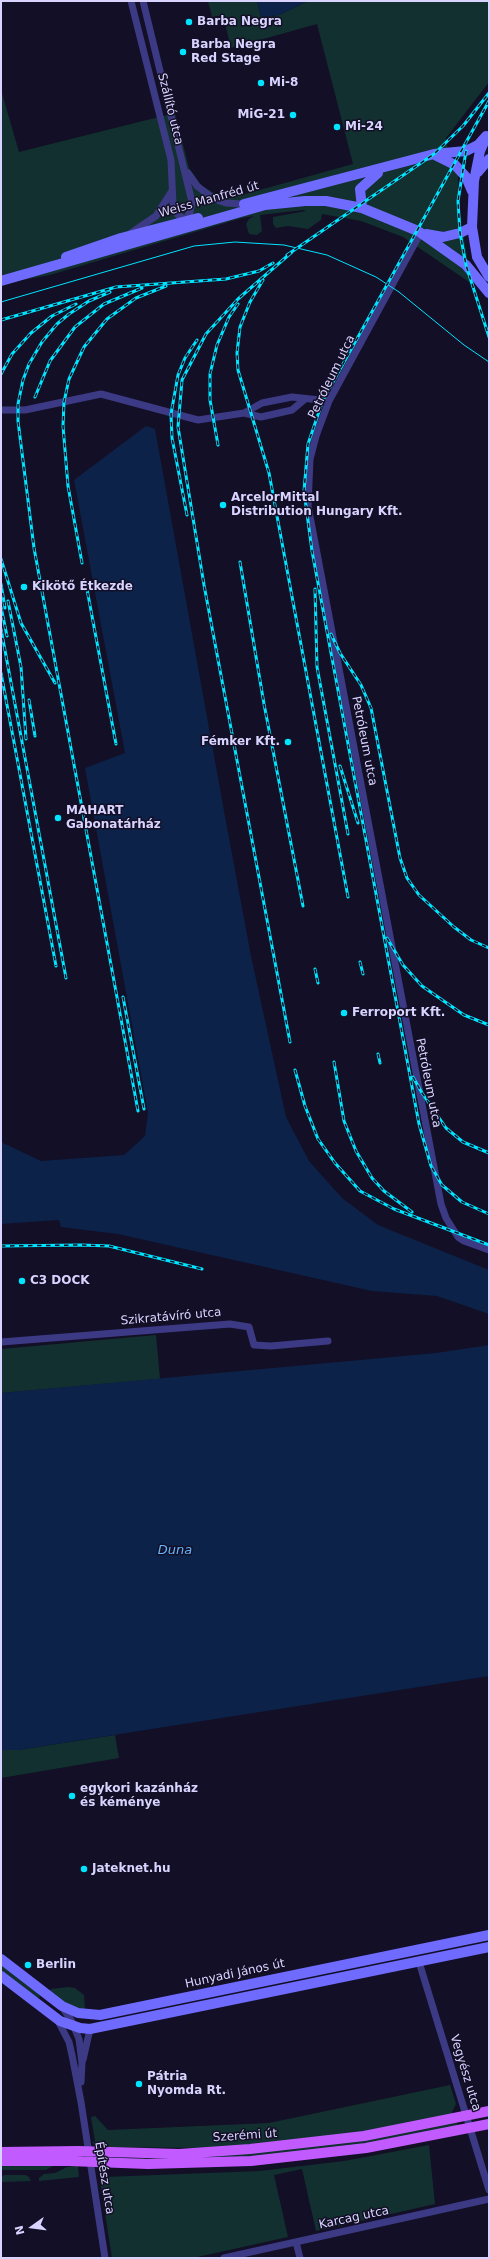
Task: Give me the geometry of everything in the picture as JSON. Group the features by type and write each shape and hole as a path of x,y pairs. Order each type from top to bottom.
{"main road":[{"name":"Weiss Manfréd út","path":"44,267 84,250 121,238 186,221 242,204 434,154 466,151 478,145 488,137"},
{"path":"488,137 480,151 474,181 472,227 477,257 489,277"},
{"path":"434,154 455,165 466,177 473,195"},
{"path":"474,181 480,169 489,159"},
{"name":"Weiss Manfréd út","path":"362,208 360,189 368,180 384,168"},
{"name":"Weiss Manfréd út","path":"1,281 44,267 87,257 174,233 265,205 289,201 326,201 362,208 399,221 421,232"},
{"path":"421,232 443,237 460,233 472,227"},
{"path":"421,232 466,266 489,293"},
{"name":"Hunyadi János út","path":"1,1959 62,2006 78,2013 95,2015 220,1991 489,1935"},
{"name":"Hunyadi János út","path":"80,2029 209,2005 489,1947"},
{"path":"416,1950 419,1962"},
{"path":"349,1976 360,1969 364,1961 380,1970"},
{"path":"1,1976 55,2018 80,2029 95,2015"},
{"path":"286,1977 289,1988"},
{"path":"220,1991 222,2002"},
{"path":"207,1993 209,2005"},
{"name":"Szerémi út","path":"1,2152 89,2151 179,2154 294,2145 364,2136 489,2111"},
{"name":"Szerémi út","path":"1,2161 168,2164 251,2161 366,2148 489,2124"}],"street":[{"name":"Szállító utca","path":"131,1 171,160 172,191 175,210 186,221 192,202 186,171 143,1"},
{"path":"139,34 150,31"},
{"path":"160,114 171,111"},
{"name":"Szállító utca","path":"186,171 197,186 214,199 226,204 242,204"},
{"path":"121,238 156,216 172,191"},
{"path":"174,233 186,221 198,225"},
{"name":"Petróleum utca","path":"421,232 329,401 316,436 310,459 308,506 439,1197 446,1218 458,1237 464,1241 489,1250"},
{"path":"1,410 20,411 101,394 198,420 244,413 261,417 292,410 304,399"},
{"path":"244,413 262,402 292,397 329,401"},
{"name":"Szikratávíró utca","path":"1,1342 230,1324 249,1327 254,1345 271,1346 328,1341"},
{"name":"Vegyész utca","path":"419,1962 489,2190"},
{"name":"Építész utca","path":"62,2006 80,2029 82,2063 81,2102"},
{"name":"Építész utca","path":"55,2018 68,2042 72,2055 89,2151 105,2258"},
{"name":"Építész utca","path":"72,2055 72,2046 80,2029"},
{"name":"Építész utca","path":"80,2029 82,2063"},
{"name":"Karcag utca","path":"224,2258 489,2199"},
{"path":"296,2242 300,2258"}],"green space":[{"path":"208,1 257,1 261,17 279,15 308,1 489,1 489,82 446,138 451,168 458,175 458,205 472,284 403,237 361,221 322,214 321,220 308,229 288,226 276,228 273,224 273,217 306,211 303,210 260,215 262,231 257,235 249,234 246,224 249,219 254,216 242,218 50,275 1,284 1,90 19,152 175,113 189,168 202,186 221,197 231,198 353,164 317,24 231,48 223,15 212,17"},
{"path":"156,1335 160,1379 1,1393 1,1349"},
{"path":"115,1735 119,1758 1,1778 1,1750 18,1750"},
{"path":"1,1963 39,1993 40,1998 33,1996 1,1972"},
{"path":"69,1987 75,1988 84,1995 85,2010 74,2008 48,1991 51,1989"},
{"path":"450,2085 456,2104 452,2112 454,2114 364,2133 215,2148 98,2147 92,2143 95,2141 91,2117 95,2116 108,2130 269,2123"},
{"path":"457,2122 458,2127 405,2138 276,2156 172,2161 103,2157 165,2159"},
{"path":"429,2145 435,2204 316,2231 302,2169 274,2175 288,2237 193,2258 112,2258 100,2181 104,2177 260,2171 344,2161"},
{"path":"55,2165 46,2170 1,2170 1,2166"},
{"path":"78,2166 79,2177 39,2181 39,2178 44,2174 55,2173 67,2167"},
{"path":"4,2175 26,2175 31,2181 1,2182 1,2177"}],"water":[{"path":"257,1 308,1 279,15 261,17"},
{"path":"146,426 155,429 251,956 286,1117 309,1161 342,1198 378,1225 489,1270 489,1314 437,1296 372,1291 118,1234 61,1227 59,1220 1,1224 1,1142 41,1161 124,1155 145,1136 148,1113 85,768 125,753 74,480"},
{"name":"Duna","path":"489,1345 489,1676 18,1750 1,1750 1,1393 436,1353"}],"tram line":[{"path":"1,302 194,246 235,242 284,245 327,255 376,277 399,292 464,345 489,362"}],"railway":[{"path":"287,255 434,154 463,126 489,93"},
{"path":"489,101 323,400 308,444 304,491 312,551 419,1124 431,1166 442,1185 462,1202 489,1214"},
{"path":"466,151 458,201 460,233 466,265 489,337"},
{"path":"290,1042 204,585 178,427 182,380 206,334 238,299 292,252"},
{"path":"1,320 116,287 226,279 259,271 273,263"},
{"path":"263,280 250,302 240,327 237,353 238,370 269,473 348,897"},
{"path":"82,563 68,486 63,426 64,402 69,379 84,347 107,319 136,298 166,286"},
{"path":"35,397 50,361 75,327 104,304 142,288"},
{"path":"110,292 89,301 69,314 57,324 42,342 29,364 23,380 18,404 18,421 34,548 138,1111"},
{"path":"1,374 12,354 31,333 52,316 76,304"},
{"path":"218,445 210,400 210,374 217,345 229,317 238,304"},
{"path":"187,515 172,438 171,414 178,375 185,358 197,340"},
{"path":"1,559 21,623 55,683"},
{"path":"240,562 264,704 303,906"},
{"path":"1,584 5,608"},
{"path":"86,584 116,744"},
{"path":"315,589 317,667 348,834"},
{"path":"8,601 21,667 26,739"},
{"path":"1,607 7,636"},
{"path":"1,629 66,978"},
{"path":"331,634 340,653 361,685 371,708 400,858 407,878 419,895 454,927 471,940 489,948"},
{"path":"1,673 56,966"},
{"path":"29,700 35,736"},
{"path":"340,766 358,823"},
{"path":"387,938 403,965 422,986 464,1015 489,1025"},
{"path":"360,962 363,974"},
{"path":"315,969 318,983"},
{"path":"123,997 144,1109"},
{"path":"378,1054 380,1063"},
{"path":"334,1062 344,1121 356,1151 372,1178 384,1191 412,1212"},
{"path":"295,1070 305,1106 318,1139 335,1163 360,1191 394,1209 489,1245"},
{"path":"413,1077 446,1128 463,1142 489,1153"},
{"path":"1,1246 109,1246 202,1269"}],"place":[{"name":"Barba Negra","path":"189,22"},
{"name":"Barba Negra Red Stage","path":"183,52"},
{"name":"Mi-8","path":"261,83"},
{"name":"MiG-21","path":"293,115"},
{"name":"Mi-24","path":"337,127"},
{"name":"ArcelorMittal Distribution Hungary Kft.","path":"223,505"},
{"name":"Kikötő Étkezde","path":"24,587"},
{"name":"Fémker Kft.","path":"288,742"},
{"name":"MAHART Gabonatárház","path":"58,818"},
{"name":"Ferroport Kft.","path":"344,1013"},
{"name":"C3 DOCK","path":"22,1281"},
{"name":"egykori kazánház és kéménye","path":"72,1796"},
{"name":"Jateknet.hu","path":"84,1869"},
{"name":"Berlin","path":"28,1965"},
{"name":"Pátria Nyomda Rt.","path":"139,2084"}]}
